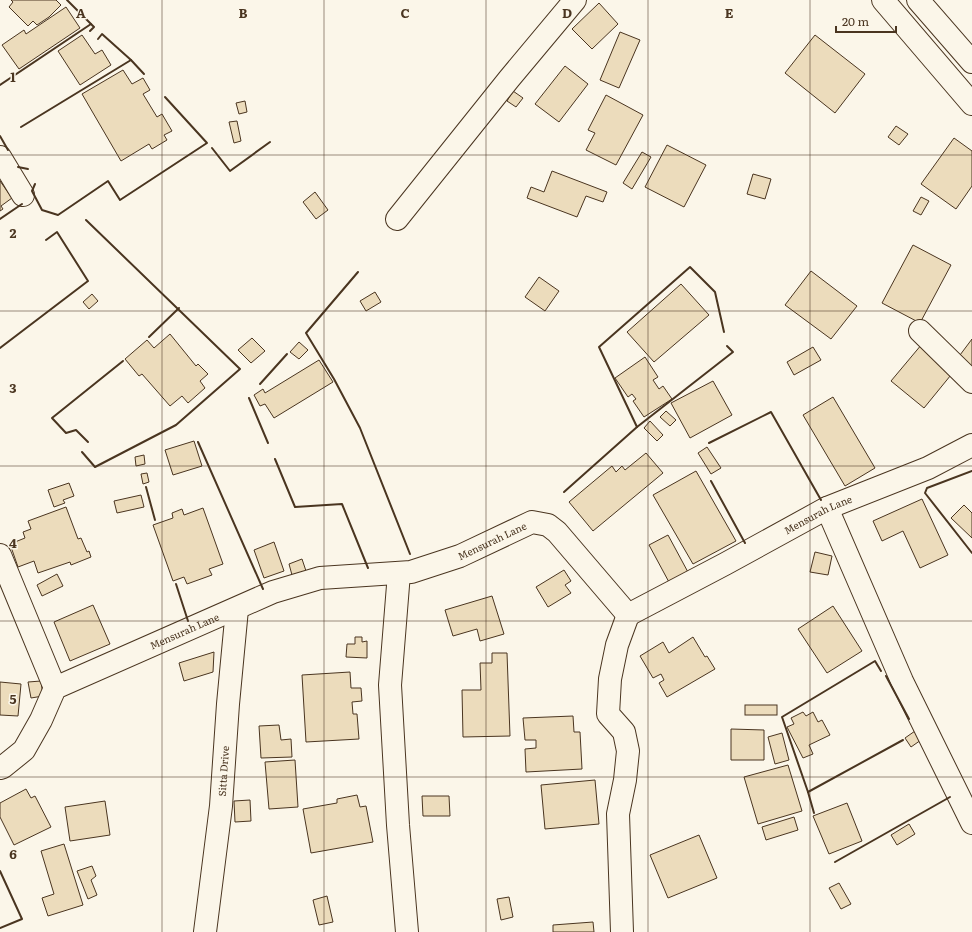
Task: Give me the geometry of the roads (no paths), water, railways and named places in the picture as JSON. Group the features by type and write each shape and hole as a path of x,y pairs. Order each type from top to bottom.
{"street":[{"path":"397,219 575,0"},
{"path":"883,0 972,104"},
{"path":"918,0 972,62"},
{"path":"0,157 23,195"},
{"path":"920,331 972,382"},
{"name":"Mensurah Lane","path":"55,688 273,592 320,578 410,572 460,556 532,522 548,525 557,532 628,615 726,564 827,508 928,468 972,445"},
{"path":"827,508 902,681 972,823"},
{"path":"0,555 55,688 41,720 24,750 0,768"},
{"path":"399,573 390,685 398,825 407,932"},
{"name":"Sitta Drive","path":"205,932 204,926 221,806 228,704 237,609"},
{"path":"622,932 618,814 625,780 628,751 624,732 608,714 610,679 617,645 628,615"}]}
